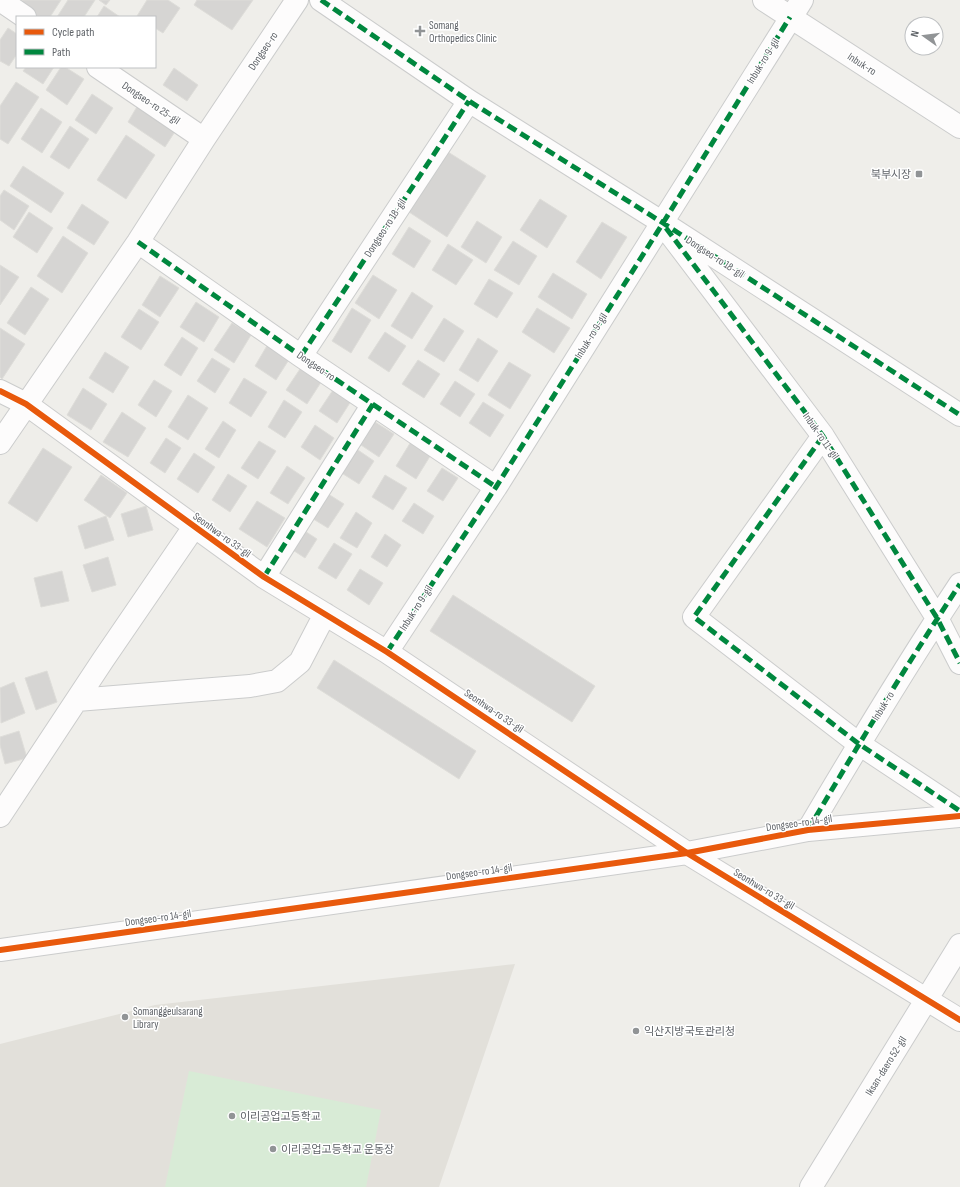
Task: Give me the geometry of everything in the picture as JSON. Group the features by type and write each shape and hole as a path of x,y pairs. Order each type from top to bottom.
{"street":[{"path":"0,0 24,16"},
{"name":"Dongseo-ro","path":"0,443 138,242 297,0"},
{"name":"Dongseo-ro 18-gil","path":"321,0 469,100 960,415"},
{"name":"Inbuk-ro","path":"764,0 796,8 960,127"},
{"name":"Inbuk-ro 9-gil","path":"387,652 496,487 796,8"},
{"name":"Dongseo-ro 25-gil","path":"99,68 204,140"},
{"name":"Dongseo-ro 18-gil","path":"301,356 469,100"},
{"name":"Inbuk-ro 11-gil","path":"662,223 823,436 937,618 960,663"},
{"name":"Dongseo-ro","path":"138,242 301,356 496,487"},
{"name":"Seonhwa-ro 33-gil","path":"0,391 26,404 264,578 387,652 687,853 960,1020"},
{"path":"264,578 373,404"},
{"path":"823,436 694,617 859,744 960,811"},
{"path":"0,816 194,526"},
{"name":"Inbuk-ro","path":"808,830 859,744 937,618 960,584"},
{"path":"77,700 250,686 277,681 300,662 325,614"},
{"name":"Dongseo-ro 14-gil","path":"0,950 687,853 808,830 960,816"},
{"name":"Iksan-daero 52-gil","path":"811,1187 960,945"}],"shaded area":[{"name":"이리공업고등학교","path":"515,964 439,1187 0,1187 0,1044 155,1005"}],"green space":[{"name":"이리공업고등학교 운동장","path":"189,1071 381,1110 366,1187 165,1187"}],"building":[{"path":"23,0 61,0 51,16 32,16 18,7"},
{"path":"68,0 95,0 85,16 58,16"},
{"path":"99,0 110,0 106,5"},
{"path":"147,0 168,0 180,8 163,33 156,29 156,16 137,16"},
{"path":"197,0 253,0 232,30 194,5"},
{"path":"104,6 119,16 98,16"},
{"path":"8,28 16,33 16,56 9,66 0,61 0,40"},
{"path":"25,68 53,68 43,84 23,71"},
{"path":"60,68 67,68 84,79 67,105 46,90"},
{"path":"174,68 198,85 187,101 163,85"},
{"path":"16,82 39,97 8,144 0,139 0,106"},
{"path":"92,94 113,108 96,134 75,120"},
{"path":"138,105 176,130 165,147 128,122"},
{"path":"41,108 62,122 42,153 21,139"},
{"path":"70,126 89,139 69,169 50,157"},
{"path":"126,135 155,155 126,199 97,180"},
{"path":"448,152 486,176 447,237 409,212"},
{"path":"23,166 64,193 51,213 10,186"},
{"path":"4,190 29,206 14,230 0,220 0,196"},
{"path":"540,199 567,216 547,248 520,230"},
{"path":"82,204 109,222 94,245 67,228"},
{"path":"29,212 53,228 37,253 13,237"},
{"path":"477,221 502,237 486,263 461,247"},
{"path":"602,222 627,237 601,279 576,262"},
{"path":"409,227 431,241 414,268 392,254"},
{"path":"63,236 88,253 62,293 37,276"},
{"path":"513,241 537,256 519,285 494,270"},
{"path":"448,244 473,260 456,285 432,270"},
{"path":"0,265 19,277 0,305"},
{"path":"553,273 587,294 572,319 538,297"},
{"path":"373,275 397,290 379,319 355,303"},
{"path":"160,276 179,288 160,317 142,305"},
{"path":"489,279 513,293 497,318 474,304"},
{"path":"31,287 49,299 25,335 7,323"},
{"path":"412,292 433,306 412,339 391,326"},
{"path":"196,302 219,317 204,342 180,327"},
{"path":"352,308 371,320 351,353 332,341"},
{"path":"537,308 570,328 554,353 522,332"},
{"path":"139,309 159,322 141,350 121,337"},
{"path":"444,318 464,331 444,362 424,350"},
{"path":"232,323 251,335 234,363 214,350"},
{"path":"0,328 25,344 2,379 0,377"},
{"path":"385,332 406,346 389,372 368,358"},
{"path":"182,337 198,348 181,376 164,365"},
{"path":"478,338 498,351 478,382 459,370"},
{"path":"268,344 290,358 276,380 255,366"},
{"path":"105,352 129,367 113,393 89,378"},
{"path":"212,358 230,369 215,393 197,381"},
{"path":"418,360 440,374 424,398 402,384"},
{"path":"509,362 531,375 510,409 488,395"},
{"path":"304,363 325,376 307,404 286,390"},
{"path":"244,378 267,392 251,417 229,403"},
{"path":"154,380 172,391 156,417 138,405"},
{"path":"455,381 475,394 460,417 440,404"},
{"path":"335,387 353,398 337,423 319,411"},
{"path":"83,388 107,404 91,430 67,415"},
{"path":"188,395 208,408 188,440 168,427"},
{"path":"284,400 302,412 285,438 268,427"},
{"path":"483,402 504,415 490,437 469,423"},
{"path":"122,412 146,428 128,457 103,442"},
{"path":"223,421 236,430 219,458 205,449"},
{"path":"375,422 394,434 379,457 361,445"},
{"path":"315,425 334,438 320,460 301,447"},
{"path":"166,438 181,448 165,473 150,463"},
{"path":"412,440 432,453 416,479 396,466"},
{"path":"259,441 276,451 258,479 241,468"},
{"path":"43,448 72,467 37,522 8,503"},
{"path":"355,448 374,461 359,484 340,472"},
{"path":"194,453 215,467 198,493 177,479"},
{"path":"287,466 305,478 288,504 270,493"},
{"path":"442,468 458,478 443,501 427,491"},
{"path":"228,474 247,486 230,512 212,500"},
{"path":"101,475 127,493 110,518 84,500"},
{"path":"385,475 407,488 393,510 372,497"},
{"path":"325,492 344,504 328,528 310,517"},
{"path":"257,501 285,518 267,547 239,529"},
{"path":"414,503 434,516 423,534 402,521"},
{"path":"146,506 153,530 128,537 121,514"},
{"path":"356,512 372,523 357,548 340,538"},
{"path":"106,516 114,540 85,549 78,526"},
{"path":"297,526 317,539 305,558 285,545"},
{"path":"385,534 401,545 387,567 371,557"},
{"path":"334,543 352,554 336,579 318,568"},
{"path":"108,557 116,585 92,592 83,565"},
{"path":"360,569 383,583 369,605 347,590"},
{"path":"62,571 69,601 41,607 34,578"},
{"path":"453,595 595,686 572,722 430,631"},
{"path":"334,660 476,751 459,779 317,688"},
{"path":"47,671 57,702 36,710 25,678"},
{"path":"14,682 25,713 1,723 0,688"},
{"path":"19,731 27,758 5,764 0,745 0,737"}],"marked path":[{"path":"321,0 469,101 663,223 960,415"},
{"path":"387,652 496,487 663,223 790,17"},
{"path":"301,356 469,101"},
{"path":"666,228 823,436 937,618 960,663"},
{"path":"138,242 301,356 496,487"},
{"path":"264,577 373,404"},
{"path":"823,436 694,617 859,744 960,811"},
{"path":"808,830 882,706 960,584"}],"cycle path":[{"path":"0,391 26,404 264,577 387,652 687,853 960,1020"},
{"path":"0,950 687,853 808,830 960,816"}],"place":[{"name":"Somang Orthopedics Clinic","path":"420,31"},
{"name":"북부시장","path":"919,174"},
{"name":"Somanggeulsarang Library","path":"125,1017"},
{"name":"익산지방국토관리청","path":"636,1031"},
{"name":"이리공업고등학교","path":"232,1116"},
{"name":"이리공업고등학교 운동장","path":"273,1149"}]}
